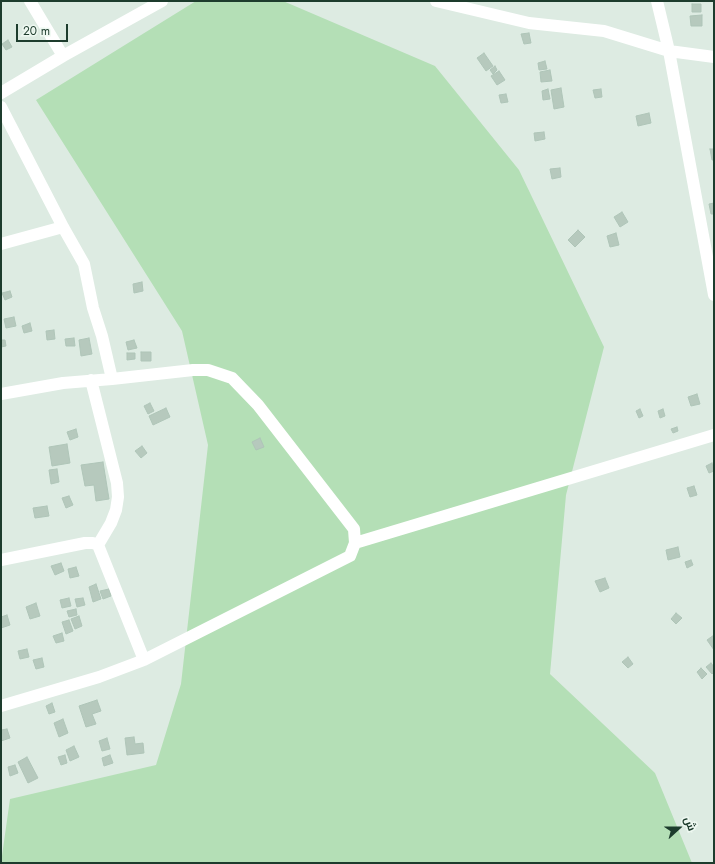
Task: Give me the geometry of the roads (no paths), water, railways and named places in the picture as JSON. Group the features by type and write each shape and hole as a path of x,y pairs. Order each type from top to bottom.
{"street":[{"path":"30,1 63,56"},
{"path":"1,93 63,56 162,1"},
{"path":"436,1 529,23 604,31 670,51 714,57"},
{"path":"657,1 670,51 713,279 714,295"},
{"path":"1,107 63,227 84,264 93,308 102,336 112,379"},
{"path":"1,244 63,227"},
{"path":"1,394 63,383 193,370 208,370 232,378 258,405 354,529 355,543 350,556 144,660 100,677 1,706"},
{"path":"91,380 118,496 116,510 111,523 98,546"},
{"path":"355,543 714,435"},
{"path":"1,560 85,543 93,543 98,546 144,660"}]}
